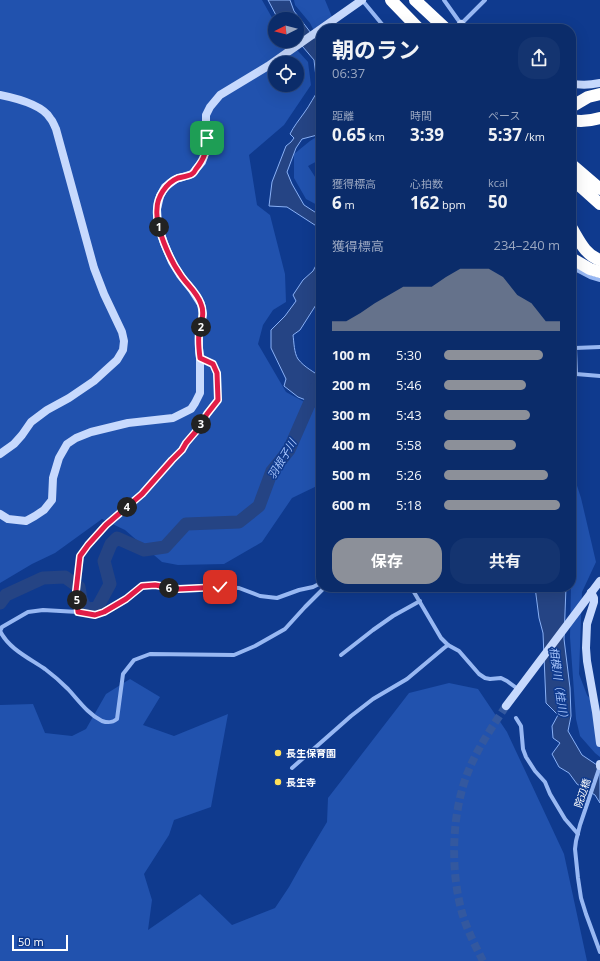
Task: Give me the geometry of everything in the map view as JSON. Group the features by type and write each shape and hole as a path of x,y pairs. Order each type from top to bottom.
{"highway":[{"path":"406,0 429,24"},
{"path":"415,0 441,24"},
{"path":"392,1 411,24"},
{"path":"392,1 414,24"},
{"path":"576,104 588,97 600,94"},
{"path":"576,121 600,118"},
{"path":"576,168 600,189"},
{"path":"576,182 600,204"},
{"path":"576,236 585,251 600,260"},
{"path":"576,266 600,272"}],"street":[{"path":"328,24 362,0 382,24"},
{"path":"444,0 461,24"},
{"path":"465,24 485,0"},
{"path":"0,514 8,519 26,521 44,510 52,500 54,478 59,458 67,444 76,438 91,432 128,424 174,418 191,409 195,403 200,393 199,334 203,314 201,304 172,262 158,224 157,209 160,196 165,188 176,179 192,174 202,162 206,151 206,115 210,107 220,95 268,66 316,32"},
{"path":"576,85 591,85 600,83"},
{"path":"0,95 37,106 50,117 60,142 94,268 104,294 122,332 124,341 122,350 117,360 94,381 69,398 46,410 31,422 14,444 0,454"},
{"path":"576,268 590,277 600,280"},
{"path":"576,348 600,347"},
{"path":"78,612 76,591 80,556 106,525 142,494 182,450 218,400 217,373 213,364 200,358"},
{"path":"576,374 600,376"},
{"path":"506,706 600,581"},
{"path":"316,586 277,598 260,596 239,588 220,587 179,589 155,585 142,586 126,599 104,612 95,615 78,612 43,610 28,612 2,627 0,631 11,646 46,670 68,689 79,702 95,716 108,723 117,720 123,674 134,660 150,654 234,655 255,646 285,629 320,592"},
{"path":"414,592 441,638 448,646 459,651 479,674 490,680 501,678 520,687"},
{"path":"592,592 594,602 587,624 586,648 600,743"},
{"path":"341,655 393,616 420,601"},
{"path":"292,768 351,716 374,699 407,679 448,646"},
{"path":"516,718 521,726 523,749 526,757 534,771 545,782 550,794 565,819 578,834"},
{"name":"院辺橋","path":"600,765 580,825 575,849 582,898 586,914 600,952"}],"shaded area":[{"path":"0,0 262,0 269,12 268,48 295,48 303,56 268,56 268,92 304,92 304,58 308,62 311,85 284,125 249,155 257,205 270,215 285,274 286,302 273,310 263,325 258,344 286,392 316,408 316,486 292,498 262,542 224,564 178,565 162,562 125,530 102,519 55,553 32,564 0,583"},
{"path":"294,0 325,0 335,24 316,24 316,35 310,23 304,16 304,12 301,12 295,5"},
{"path":"316,137 316,162 308,166 316,178 316,204 306,199 294,178 294,154"},
{"path":"576,482 596,562 582,592 579,674 587,695 600,711 600,757 580,736 576,719 570,637 571,592 576,592"},
{"path":"130,679 160,697 143,725 174,736 228,714 211,807 174,820 169,835 144,874 152,900 148,930 200,894 232,925 275,908 327,822 328,798 409,693 449,683 478,689 507,732 564,854 587,961 0,961 0,705 33,704 45,733 72,736 86,729 106,694"}],"water":[{"path":"268,0 290,0 295,12 274,12"},
{"path":"304,24 316,40 316,77 314,60 304,48"},
{"path":"316,94 316,135 302,139 296,148 287,172 304,205 316,213 316,226 287,207 269,206 272,182 286,146 294,138 290,134"},
{"path":"316,265 316,305 300,330 293,335 295,351 298,359 316,374 316,404 298,397 284,386 286,379 271,348 271,330 285,316 296,301 293,295 303,280 313,271"},
{"name":"相模川（桂川）","path":"536,592 566,592 564,639 570,688 571,716 568,731 582,755 600,767 600,803 595,795 577,784 569,773 559,767 552,754 560,743 553,738 552,726 558,715 546,703 543,633 539,618"}],"waterway":[{"name":"羽根子川","path":"0,603 6,595 43,578 65,577 79,587 81,599 86,609 97,608 110,584 104,561 111,544 117,538 144,550 165,547 186,524 239,522 259,506 272,471 289,450 316,388"}],"tunnel":[{"path":"483,961 467,928 463,916 456,881 454,844 458,806 462,788 468,772 485,738 506,706"}],"place":[{"name":"長生保育園","path":"278,753"},
{"name":"長生寺","path":"278,782"}],"route":[{"path":"207,138 206,151 202,162 192,174 176,179 165,188 160,196 157,209 158,224 172,262 201,304 203,314 199,334 200,358 213,364 217,373 218,400 182,450 142,494 106,525 80,556 76,591 78,612 95,615 104,612 126,599 142,586 155,585 179,589 220,587"}]}
